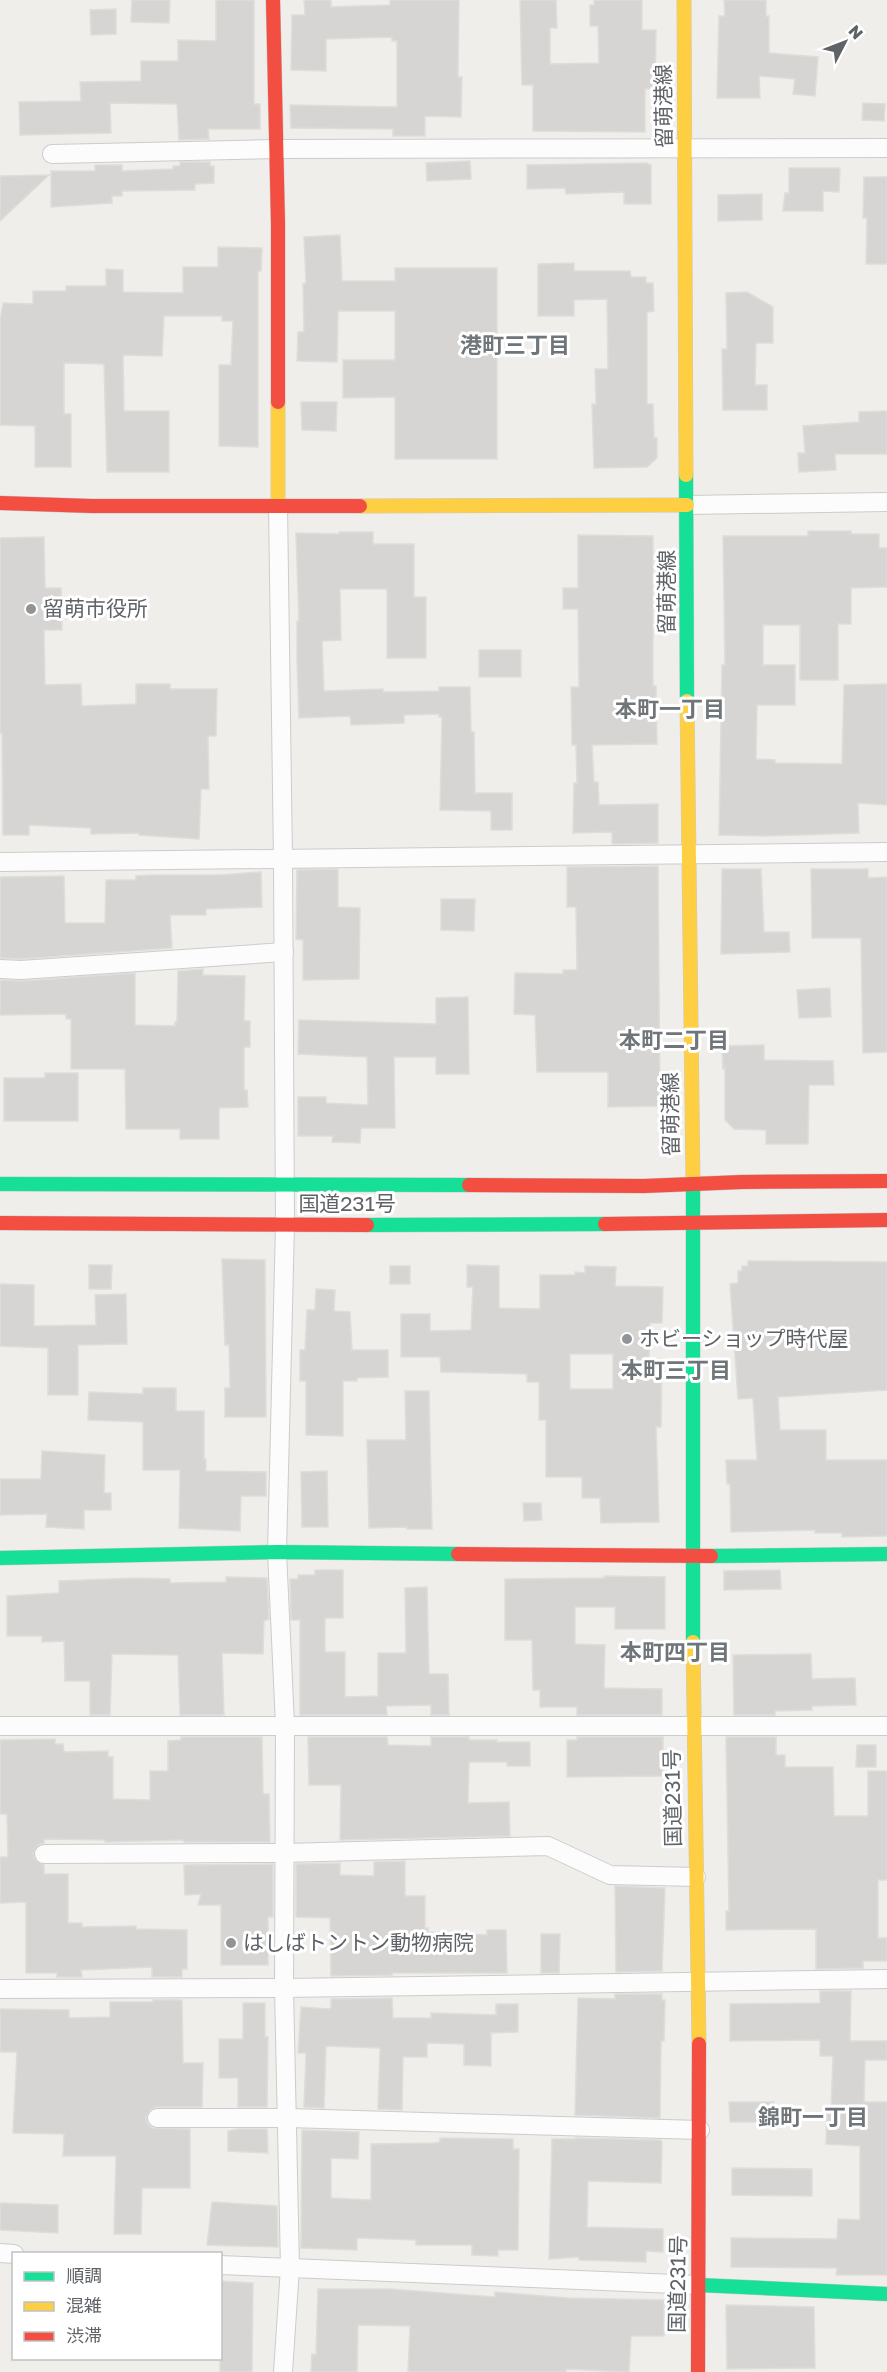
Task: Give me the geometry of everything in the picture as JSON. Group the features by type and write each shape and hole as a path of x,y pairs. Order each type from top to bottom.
{"main road":[{"path":"273,0 278,224 278,505"},
{"name":"留萌港線","path":"684,0 687,225 688,854 693,1183"},
{"path":"0,503 92,506 687,505"},
{"name":"国道231号","path":"0,1184 644,1186 693,1183 887,1181"},
{"name":"国道231号","path":"693,1183 693,1726 700,2130 698,2372"},
{"name":"国道231号","path":"0,1223 694,1224 887,1220"},
{"path":"0,1558 277,1552 693,1556 887,1554"},
{"path":"699,2285 887,2294"}],"street":[{"path":"52,154 276,149 887,148"},
{"path":"687,505 887,502"},
{"path":"278,505 284,860 285,1225 277,1552 285,1725 283,1853 290,2268 284,2372"},
{"path":"0,862 887,852"},
{"path":"0,969 21,970 284,952"},
{"path":"0,1726 887,1726"},
{"path":"44,1854 283,1853 548,1846 610,1875 696,1877"},
{"path":"0,1989 285,1988 887,1979"},
{"path":"157,2118 288,2118 700,2130"},
{"path":"222,2265 699,2285"}],"building":[{"path":"132,0 170,0 169,23 131,22"},
{"path":"216,0 254,0 254,104 260,104 260,129 208,129 209,139 179,140 177,104 110,103 111,133 20,135 19,102 81,101 80,82 141,81 141,61 178,61 178,40 216,41"},
{"path":"304,0 331,0 331,7 390,5 390,0 459,0 458,77 462,77 461,117 425,116 425,136 393,136 393,129 291,128 290,105 397,107 397,41 392,41 392,37 326,39 326,71 291,70 292,15 305,15"},
{"path":"520,0 556,0 557,28 550,28 550,64 599,63 598,26 590,26 590,5 594,5 594,0 642,0 642,30 656,30 655,89 645,89 645,132 533,131 533,85 522,85"},
{"path":"724,0 766,0 766,16 769,16 769,53 818,57 815,96 793,94 795,79 759,76 760,98 717,98 719,16 725,16"},
{"path":"116,9 116,34 91,35 90,10"},
{"path":"863,103 885,104 884,121 862,120"},
{"path":"470,161 471,179 427,181 426,163"},
{"path":"180,162 210,162 210,166 214,166 214,183 195,184 195,190 122,191 122,196 112,196 112,203 51,207 51,171 95,171 95,165 122,165 122,171 173,169 173,166 180,166"},
{"path":"646,163 651,165 651,204 624,204 624,192 566,194 565,188 527,189 527,165"},
{"path":"789,168 840,168 839,192 823,191 823,211 783,211 785,193 789,193"},
{"path":"49,175 0,221 0,176"},
{"path":"864,177 887,177 887,264 866,264 867,218 863,218"},
{"path":"762,194 762,220 718,221 718,195"},
{"path":"340,235 342,281 395,281 395,268 497,268 497,459 395,459 395,397 343,398 343,360 395,360 395,311 338,311 337,362 297,361 298,332 304,332 303,284 306,283 304,237"},
{"path":"218,247 262,248 261,271 258,271 258,447 219,446 219,365 231,365 233,321 222,321 222,316 164,316 162,356 123,355 124,411 169,411 169,472 107,472 104,364 64,363 64,414 71,414 71,467 35,467 35,426 0,425 0,321 3,303 33,304 33,291 66,291 66,286 106,286 106,269 123,270 123,292 183,293 183,267 218,267"},
{"path":"574,263 574,271 630,271 631,277 646,277 646,283 653,283 654,311 647,312 647,404 653,404 657,458 647,467 594,468 592,404 596,404 595,369 608,369 607,299 574,300 574,316 538,316 538,264"},
{"path":"747,292 773,307 773,343 756,343 755,385 767,385 767,410 723,410 722,349 727,349 726,293"},
{"path":"301,402 337,402 336,431 302,430"},
{"path":"887,411 887,454 835,454 836,470 799,472 798,453 805,453 803,426 859,422 859,412"},
{"path":"808,531 851,531 851,534 879,534 879,548 887,548 887,587 851,588 851,624 838,624 838,680 800,680 800,625 763,625 763,665 795,665 795,705 757,705 756,759 775,760 775,763 842,764 844,685 887,684 887,805 858,803 859,833 719,835 722,665 725,665 723,536 808,536"},
{"path":"339,532 373,532 373,544 414,544 414,597 426,597 426,658 387,658 387,589 340,589 341,640 322,641 324,691 383,689 383,692 439,691 439,687 470,687 471,732 474,732 475,793 512,793 512,830 491,830 491,811 440,810 442,717 439,717 439,714 404,715 404,723 351,725 350,716 299,718 296,533 339,534"},
{"path":"578,535 653,536 653,686 656,686 657,744 592,745 594,782 598,782 599,805 658,804 658,843 612,844 612,832 573,833 574,783 577,783 576,745 572,745 571,687 579,687 578,609 563,609 563,588 578,588"},
{"path":"44,537 45,588 61,588 62,630 44,630 45,685 81,684 82,706 136,704 136,684 170,684 170,689 217,689 216,736 208,736 209,789 201,789 199,839 139,835 139,833 91,834 91,828 29,825 29,835 3,835 2,733 0,733 0,538"},
{"path":"479,650 521,650 521,677 479,677"},
{"path":"658,866 660,1106 608,1107 608,1072 537,1072 535,1015 514,1014 515,973 563,974 563,970 577,970 576,907 567,907 567,867"},
{"path":"338,869 338,907 360,908 359,979 303,980 303,940 296,939 297,870"},
{"path":"722,869 761,869 764,932 789,932 790,952 721,954"},
{"path":"811,869 868,869 868,878 887,877 887,1052 863,1053 861,938 812,938"},
{"path":"261,872 262,907 206,909 206,915 170,915 172,948 21,959 0,958 0,877 64,876 65,923 105,923 106,880 136,880 136,876 151,875 220,875"},
{"path":"441,899 475,899 474,931 441,930"},
{"path":"203,969 203,975 245,976 244,1021 250,1021 250,1047 244,1047 244,1090 247,1090 248,1107 219,1108 219,1139 180,1139 180,1129 126,1129 125,1069 71,1069 71,1019 66,1019 66,1014 0,1015 0,980 22,981 135,973 135,1025 175,1026 178,971"},
{"path":"830,988 831,1017 799,1018 797,990"},
{"path":"468,997 469,1074 436,1074 436,1057 394,1057 395,1128 361,1128 360,1143 332,1142 333,1136 298,1136 298,1097 326,1097 326,1103 368,1105 367,1057 298,1054 299,1020 436,1024 436,998"},
{"path":"764,1045 764,1060 833,1061 834,1085 809,1085 808,1144 766,1144 766,1130 734,1129 725,1120 725,1068 723,1069 722,1046"},
{"path":"45,1073 78,1073 78,1121 4,1121 4,1078 45,1078"},
{"path":"222,1259 265,1260 266,1417 225,1417 225,1388 230,1388 229,1345 225,1345"},
{"path":"748,1261 887,1262 887,1390 778,1397 780,1430 826,1430 826,1460 887,1460 887,1536 842,1537 842,1533 815,1533 815,1530 731,1532 730,1484 727,1484 726,1460 757,1460 753,1398 738,1399 730,1284 738,1283 738,1271 742,1271 742,1266 748,1266"},
{"path":"89,1265 112,1265 111,1289 89,1289"},
{"path":"467,1265 499,1266 499,1308 540,1309 540,1275 585,1273 585,1266 616,1267 615,1286 663,1287 662,1323 650,1323 649,1359 662,1359 661,1427 656,1427 659,1522 601,1523 600,1498 582,1498 582,1477 546,1477 546,1420 539,1420 539,1382 527,1382 527,1374 441,1372 440,1357 401,1357 401,1314 430,1314 430,1331 471,1330 473,1287 467,1287","holes":["570,1354 613,1354 613,1389 570,1389"]},
{"path":"390,1266 410,1266 410,1284 390,1284"},
{"path":"0,1284 34,1285 34,1326 96,1325 95,1295 126,1294 127,1344 78,1345 78,1395 48,1395 48,1348 0,1346"},
{"path":"316,1289 335,1290 334,1311 350,1312 352,1350 388,1350 388,1377 343,1381 343,1436 306,1435 306,1381 300,1381 300,1350 305,1350 307,1310 315,1310"},
{"path":"143,1388 176,1388 176,1411 204,1411 206,1471 266,1472 266,1496 241,1496 240,1531 179,1528 180,1470 143,1470 143,1422 88,1420 89,1392 143,1394"},
{"path":"405,1391 429,1391 432,1529 369,1528 367,1440 406,1440"},
{"path":"42,1451 105,1455 104,1493 111,1493 111,1510 84,1510 84,1529 46,1527 47,1514 0,1515 0,1479 41,1479"},
{"path":"327,1471 328,1527 302,1527 301,1472"},
{"path":"523,1503 541,1503 542,1520 524,1521"},
{"path":"315,1570 343,1570 343,1618 325,1618 325,1652 345,1652 345,1697 378,1696 378,1653 406,1653 405,1588 427,1587 429,1674 448,1674 449,1715 431,1715 431,1705 386,1706 387,1715 300,1715 300,1620 291,1620 290,1579 298,1579 298,1575 315,1575"},
{"path":"780,1570 781,1589 724,1590 724,1571"},
{"path":"604,1576 665,1577 665,1629 615,1629 615,1607 575,1607 575,1644 605,1645 604,1688 662,1689 662,1715 577,1715 577,1707 540,1707 540,1690 533,1690 532,1640 505,1640 505,1579 604,1578"},
{"path":"226,1577 267,1578 269,1619 264,1621 263,1654 222,1653 224,1715 180,1715 178,1655 112,1654 110,1715 90,1715 90,1681 65,1681 64,1641 42,1642 42,1636 7,1636 7,1596 59,1593 59,1581 135,1578 170,1579 170,1583 226,1582"},
{"path":"811,1654 812,1679 855,1678 856,1705 812,1706 812,1710 775,1711 775,1715 734,1715 733,1655"},
{"path":"181,1737 262,1737 263,1794 269,1794 270,1842 184,1842 184,1840 105,1842 105,1840 44,1839 44,1843 38,1845 33,1853 35,1860 44,1865 44,1874 68,1874 68,1923 82,1923 82,1927 136,1926 136,1929 187,1930 187,1969 182,1969 182,1977 152,1977 152,1967 81,1970 82,1977 57,1977 57,1973 26,1973 26,1902 0,1903 0,1857 8,1857 7,1814 0,1814 0,1740 55,1739 55,1744 63,1744 64,1752 108,1751 108,1757 113,1757 113,1799 150,1800 150,1771 168,1771 168,1741 181,1740"},
{"path":"308,1737 387,1737 388,1745 431,1746 431,1737 469,1737 469,1740 530,1742 530,1766 507,1766 507,1762 469,1762 468,1803 509,1802 510,1836 340,1840 341,1785 309,1785"},
{"path":"577,1737 663,1737 663,1776 567,1777 567,1740 577,1740"},
{"path":"726,1737 776,1737 776,1755 785,1755 785,1767 833,1767 834,1816 868,1816 868,1771 887,1771 887,1880 878,1880 878,1938 887,1938 887,1961 863,1961 863,1968 816,1969 816,1929 726,1930 726,1911 729,1911"},
{"path":"857,1745 876,1745 876,1767 856,1767"},
{"path":"405,1861 405,1896 425,1896 425,1928 428,1928 428,1932 487,1935 487,1930 506,1930 507,1973 392,1973 392,1975 331,1976 330,1918 296,1917 296,1864 340,1863 340,1875 374,1876 374,1862"},
{"path":"273,1864 273,1917 268,1917 268,1965 221,1965 221,1905 198,1905 201,1894 185,1895 184,1865"},
{"path":"615,1886 665,1888 662,1971 616,1972"},
{"path":"541,1934 560,1934 559,1973 541,1973"},
{"path":"820,1991 851,1991 850,2041 887,2041 887,2060 865,2060 864,2102 887,2102 887,2275 836,2275 837,2268 731,2267 731,2238 837,2239 838,2219 860,2220 860,2146 826,2144 827,2109 831,2109 833,2056 820,2056 820,2040 730,2041 730,2004 820,2003"},
{"path":"615,1994 662,1994 662,2000 665,2000 664,2041 661,2041 660,2118 575,2115 578,1998 615,1999"},
{"path":"392,1998 393,2018 431,2018 431,2013 496,2015 496,2004 518,2004 518,2032 491,2033 491,2066 464,2065 464,2044 427,2043 427,2057 403,2057 402,2110 378,2109 380,2048 326,2046 324,2108 304,2107 306,2053 298,2053 301,2007 329,2009 331,1999"},
{"path":"153,2000 182,2000 183,2063 203,2063 202,2107 156,2107 151,2109 146,2117 147,2123 152,2128 190,2129 190,2188 142,2188 141,2234 114,2234 116,2156 63,2156 64,2134 13,2133 17,2052 0,2052 0,2009 69,2010 69,2018 110,2017 110,2002 153,2002"},
{"path":"243,2003 265,2003 265,2037 268,2037 267,2107 238,2107 238,2078 219,2078 219,2039 243,2039"},
{"path":"729,2102 774,2102 774,2122 730,2122"},
{"path":"267,2129 268,2153 228,2151 228,2131"},
{"path":"302,2130 359,2132 358,2159 331,2158 331,2198 371,2200 371,2144 434,2143 440,2142 440,2138 513,2139 513,2149 519,2149 518,2250 498,2250 498,2256 472,2255 472,2245 416,2245 416,2240 357,2238 357,2250 301,2248"},
{"path":"552,2139 660,2140 662,2142 661,2183 588,2181 587,2227 663,2229 663,2252 646,2251 646,2262 579,2260 579,2257 549,2259"},
{"path":"732,2168 812,2169 812,2196 732,2195"},
{"path":"212,2202 277,2206 278,2247 207,2245"},
{"path":"0,2203 58,2205 58,2233 0,2230"},
{"path":"222,2281 253,2283 252,2372 220,2372"},
{"path":"318,2289 390,2289 495,2297 495,2292 568,2298 664,2300 664,2336 631,2336 629,2372 566,2369 566,2372 408,2372 410,2326 358,2325 357,2372 311,2372 312,2354 316,2355"},
{"path":"726,2305 814,2307 815,2368 727,2369"}],"traffic: fast":[{"path":"686,475 687,701"},
{"path":"693,1183 693,1642"},
{"path":"0,1184 469,1185"},
{"path":"367,1225 605,1224"},
{"path":"0,1558 277,1552 458,1554"},
{"path":"711,1556 887,1554"},
{"path":"699,2285 887,2294"}],"traffic: slow":[{"path":"684,0 686,475"},
{"path":"278,402 278,505"},
{"path":"360,506 687,505"},
{"path":"687,701 693,1183"},
{"path":"693,1642 699,2044"}],"traffic: jam":[{"path":"273,0 278,224 278,402"},
{"path":"0,503 92,506 360,506"},
{"path":"469,1185 644,1186 742,1182 887,1181"},
{"path":"605,1224 887,1220"},
{"path":"0,1223 367,1225"},
{"path":"458,1554 711,1556"},
{"path":"698,2372 699,2044"}],"place":[{"name":"留萌市役所","path":"31,609"},
{"name":"ホビーショップ時代屋","path":"627,1339"},
{"name":"はしばトントン動物病院","path":"231,1943"}],"district":[{"name":"港町三丁目","path":"515,345"},
{"name":"本町一丁目","path":"670,709"},
{"name":"本町二丁目","path":"674,1040"},
{"name":"本町三丁目","path":"676,1370"},
{"name":"本町四丁目","path":"675,1652"},
{"name":"錦町一丁目","path":"813,2117"}]}
